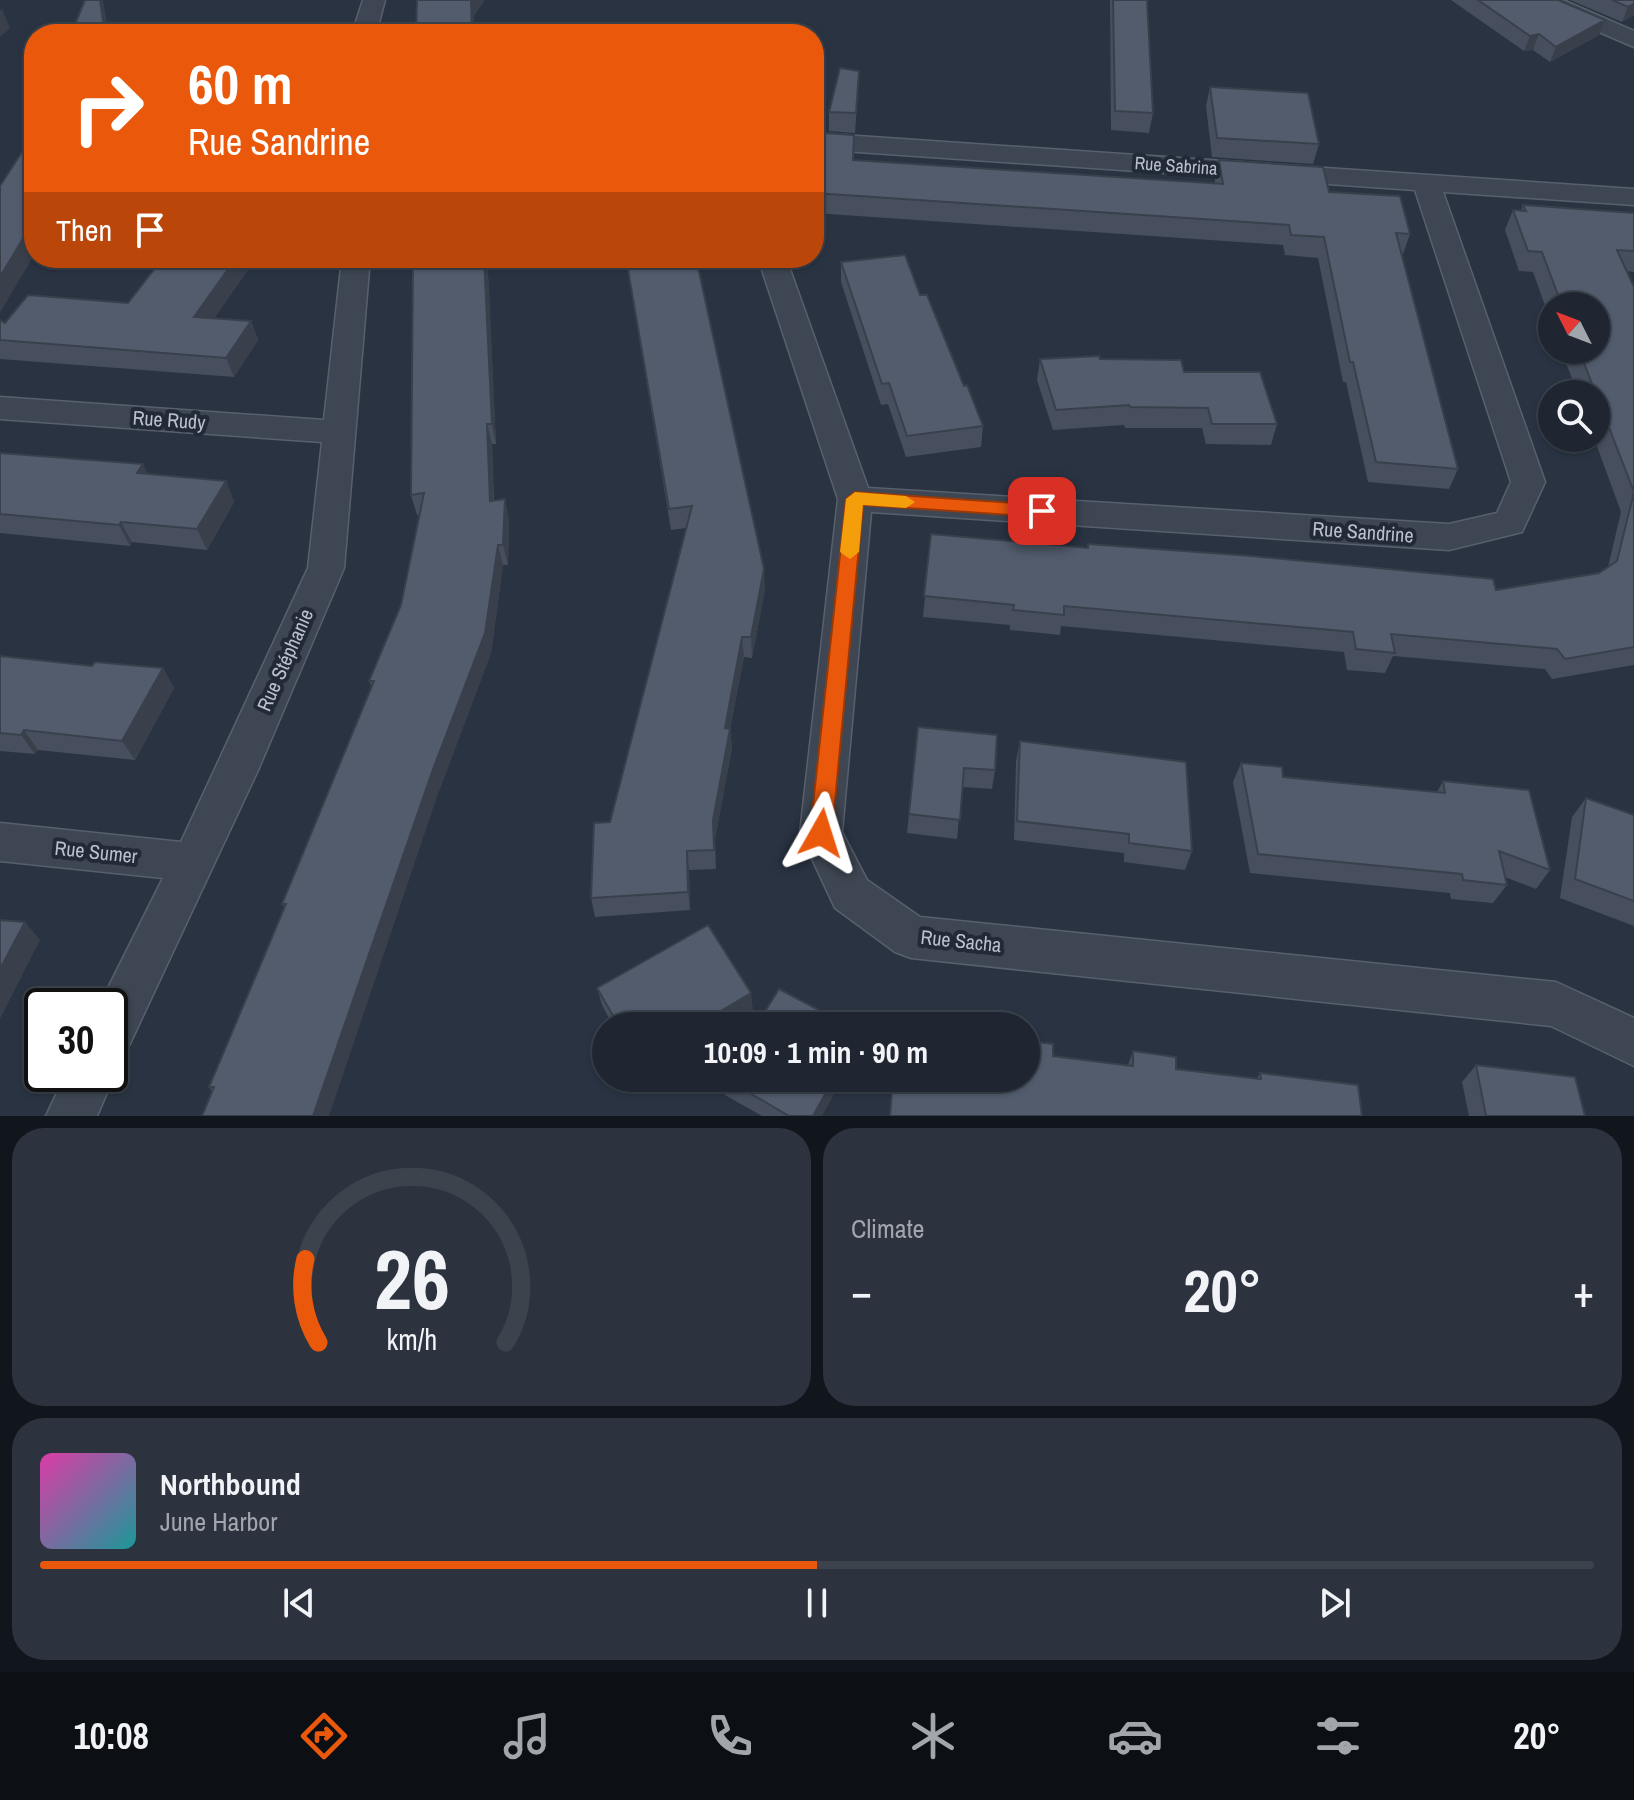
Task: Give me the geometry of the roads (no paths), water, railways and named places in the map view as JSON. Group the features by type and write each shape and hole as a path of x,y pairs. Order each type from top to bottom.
{"street":[{"path":"367,24 374,0"},
{"path":"1544,0 1634,40"},
{"name":"Rue Sabrina","path":"824,142 1634,197"},
{"name":"Rue Sandrine","path":"855,499 1449,537 1510,523 1528,482 1426,183"},
{"name":"Rue Stéphanie","path":"128,996 326,568 355,268"},
{"name":"Rue Sacha","path":"775,268 855,499 821,833 851,894 911,937 1556,1004 1634,1043"},
{"name":"Rue Rudy","path":"0,408 339,432"},
{"name":"Rue Sumer","path":"0,842 192,862"},
{"path":"71,1116 82,1092"}]}
